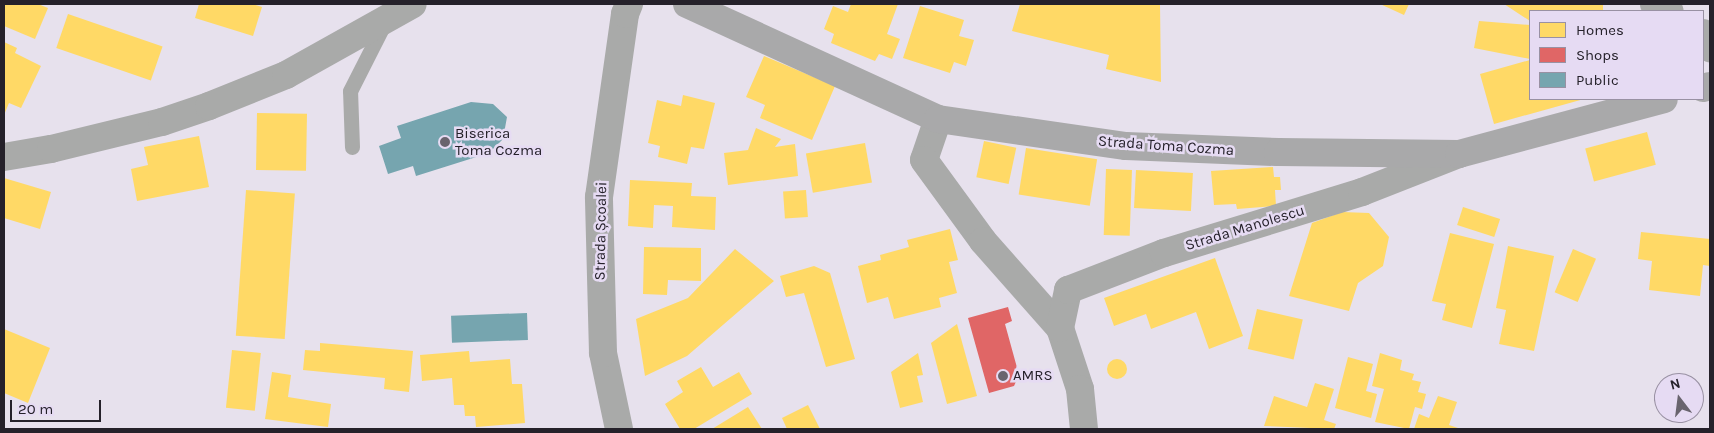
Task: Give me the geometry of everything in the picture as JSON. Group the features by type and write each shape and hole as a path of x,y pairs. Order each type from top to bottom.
{"street":[{"path":"4,156 51,150 162,122 209,106 286,75 385,22 413,4"},
{"name":"Strada Școalei","path":"619,429 603,353 599,197 624,14 629,4"},
{"name":"Strada Toma Cozma","path":"687,4 938,119 1126,146 1278,152 1459,154 1660,100"},
{"path":"1654,4 1668,10"},
{"path":"1704,35 1710,48"},
{"path":"938,119 924,160 982,241 1060,328 1080,389 1084,429"},
{"name":"Strada Manolescu","path":"1060,328 1068,290 1164,253 1362,192 1459,154"}],"lane":[{"path":"352,147 350,91 385,22"}],"building: Homes":[{"path":"4,4 38,4 48,8 35,39 4,26"},
{"path":"199,4 252,4 262,7 253,36 195,18"},
{"path":"851,4 898,4 887,34 900,39 892,59 879,54 875,61 831,43 834,34 824,29 833,6 848,12"},
{"path":"1020,4 1160,4 1161,82 1106,69 1109,55 1012,31"},
{"path":"1380,4 1409,4 1404,15"},
{"path":"1504,4 1603,5 1603,10 1529,10 1529,20"},
{"path":"920,6 964,20 959,36 974,40 966,66 954,62 950,73 903,58"},
{"path":"68,14 163,47 151,81 56,48"},
{"path":"1479,21 1529,25 1529,59 1474,48"},
{"path":"4,42 17,48 15,53 41,66 21,108 9,103 4,115"},
{"path":"764,56 835,86 812,140 760,118 765,105 746,97"},
{"path":"1529,60 1529,100 1580,100 1494,124 1480,74"},
{"path":"683,95 715,103 704,149 691,147 687,164 658,157 660,146 648,143 657,100 681,106"},
{"path":"257,113 307,114 306,171 256,170"},
{"path":"756,128 781,139 775,147 795,144 798,176 728,185 724,153 748,150"},
{"path":"1647,132 1656,165 1594,181 1585,149"},
{"path":"199,136 209,187 137,201 131,169 148,165 144,147"},
{"path":"984,141 1016,148 1009,184 976,177"},
{"path":"865,143 872,182 813,193 806,153"},
{"path":"1026,148 1097,159 1090,206 1019,194"},
{"path":"1273,167 1274,177 1280,177 1281,190 1275,190 1276,206 1237,209 1236,204 1214,205 1211,171"},
{"path":"1106,169 1132,170 1130,236 1104,235"},
{"path":"1136,170 1193,173 1191,211 1134,208"},
{"path":"4,178 51,192 40,229 4,218"},
{"path":"630,180 692,183 691,196 716,197 715,230 672,227 673,206 654,205 653,228 628,226"},
{"path":"246,190 295,193 285,339 236,336"},
{"path":"806,190 808,217 785,219 783,192"},
{"path":"1463,207 1500,219 1494,237 1457,225"},
{"path":"1342,212 1369,213 1389,237 1383,266 1358,283 1349,311 1289,296 1312,223"},
{"path":"950,229 958,260 949,262 957,293 939,298 941,307 894,319 888,297 867,303 858,266 881,260 880,255 909,247 907,240"},
{"path":"1641,232 1710,239 1710,266 1703,265 1700,296 1649,290 1652,261 1638,259"},
{"path":"1450,233 1494,244 1472,328 1442,320 1446,304 1432,301"},
{"path":"1508,246 1554,256 1534,351 1499,344 1506,310 1496,308"},
{"path":"644,247 701,248 701,281 668,280 667,295 643,294"},
{"path":"735,249 774,281 687,356 645,376 636,319 688,298"},
{"path":"1573,249 1596,259 1578,302 1555,292"},
{"path":"1215,258 1243,336 1209,349 1196,312 1151,329 1146,314 1114,326 1104,298"},
{"path":"814,266 830,273 855,359 826,367 804,293 786,297 780,276"},
{"path":"1257,309 1303,320 1294,360 1248,349"},
{"path":"957,324 977,396 947,404 931,343"},
{"path":"4,329 50,348 28,403 4,393"},
{"path":"320,343 413,351 409,392 384,389 385,378 303,370 305,350 320,351"},
{"path":"232,350 261,353 255,411 226,408"},
{"path":"469,351 470,362 510,359 512,384 522,384 525,423 476,427 475,416 465,416 464,405 454,405 452,378 422,381 420,355"},
{"path":"918,353 923,375 917,376 923,402 900,408 891,372"},
{"path":"1380,353 1402,360 1400,370 1414,374 1412,380 1421,382 1418,392 1426,394 1422,409 1415,407 1409,429 1375,422 1384,389 1372,386"},
{"path":"1348,357 1373,364 1366,391 1377,394 1371,418 1335,408"},
{"path":"1117,359 1124,362 1127,369 1124,376 1117,379 1110,376 1107,369 1110,362"},
{"path":"701,367 713,387 739,372 752,394 694,429 680,429 665,404 683,392 677,381"},
{"path":"272,372 291,375 288,397 331,404 328,427 265,419"},
{"path":"1315,383 1334,389 1324,420 1336,424 1334,429 1264,426 1274,396 1307,407"},
{"path":"1438,396 1457,402 1449,425 1461,429 1414,429 1419,414 1429,418"},
{"path":"808,405 820,429 787,429 782,418"},
{"path":"748,407 762,429 712,429"}],"building: Shops":[{"path":"1008,307 1012,321 1005,324 1019,375 1014,386 989,393 968,318"}],"building: Public":[{"name":"Biserica Toma Cozma","path":"471,102 493,104 507,117 503,139 489,153 416,176 413,166 388,174 379,146 401,138 397,126"},
{"path":"527,313 528,340 452,343 451,316"}],"place":[{"name":"Biserica Toma Cozma","path":"445,142"},
{"name":"AMRS","path":"1003,376"}]}
